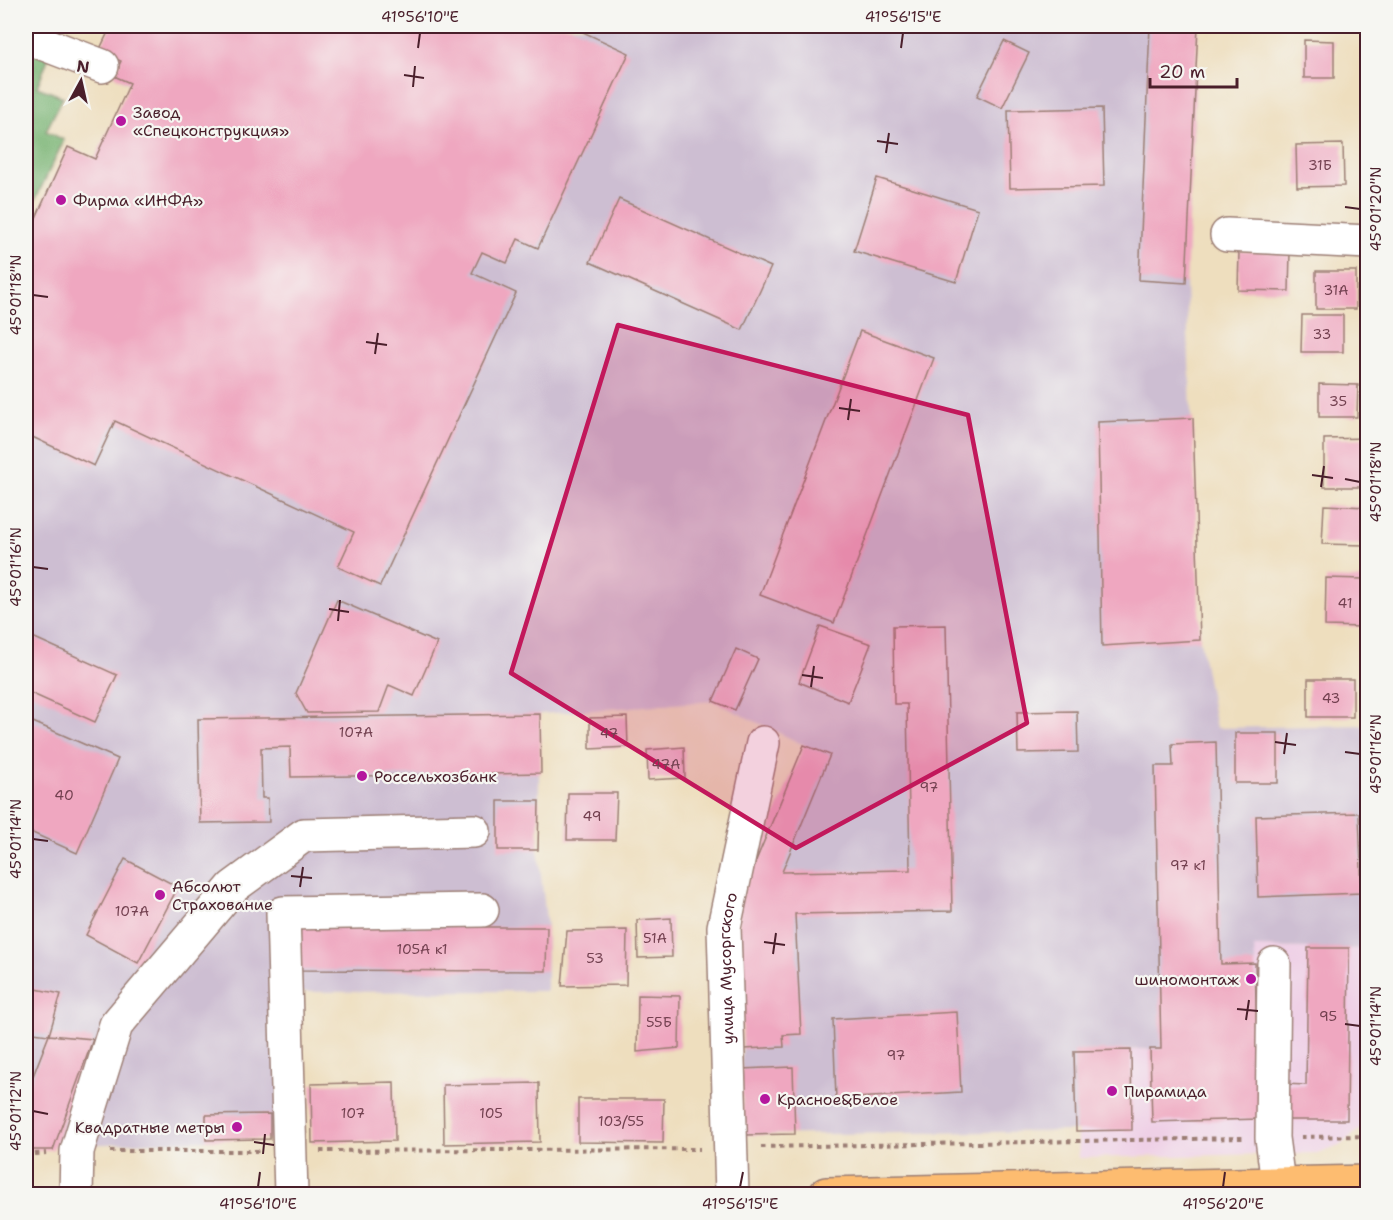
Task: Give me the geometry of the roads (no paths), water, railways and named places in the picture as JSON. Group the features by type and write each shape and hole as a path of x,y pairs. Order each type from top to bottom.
{"main road":[{"path":"826,1194 1368,1182"}],"street":[{"path":"26,37 102,66"},
{"path":"1227,235 1368,242"},
{"name":"улица Мусоргского","path":"732,1194 724,927 763,743"},
{"path":"76,1194 77,1151 116,1025 233,887 304,835 474,831"},
{"path":"291,1194 283,913 482,910"},
{"path":"1274,964 1272,1138 1278,1183"}],"place":[{"name":"Завод «Спецконструкция»","path":"121,121"},
{"name":"Фирма «ИНФА»","path":"61,200"},
{"name":"Россельхозбанк","path":"362,776"},
{"name":"Абсолют Страхование","path":"160,895"},
{"name":"шиномонтаж","path":"1251,979"},
{"name":"Пирамида","path":"1112,1091"},
{"name":"Красное&Белое","path":"765,1099"},
{"name":"Квадратные метры","path":"237,1127"}]}
